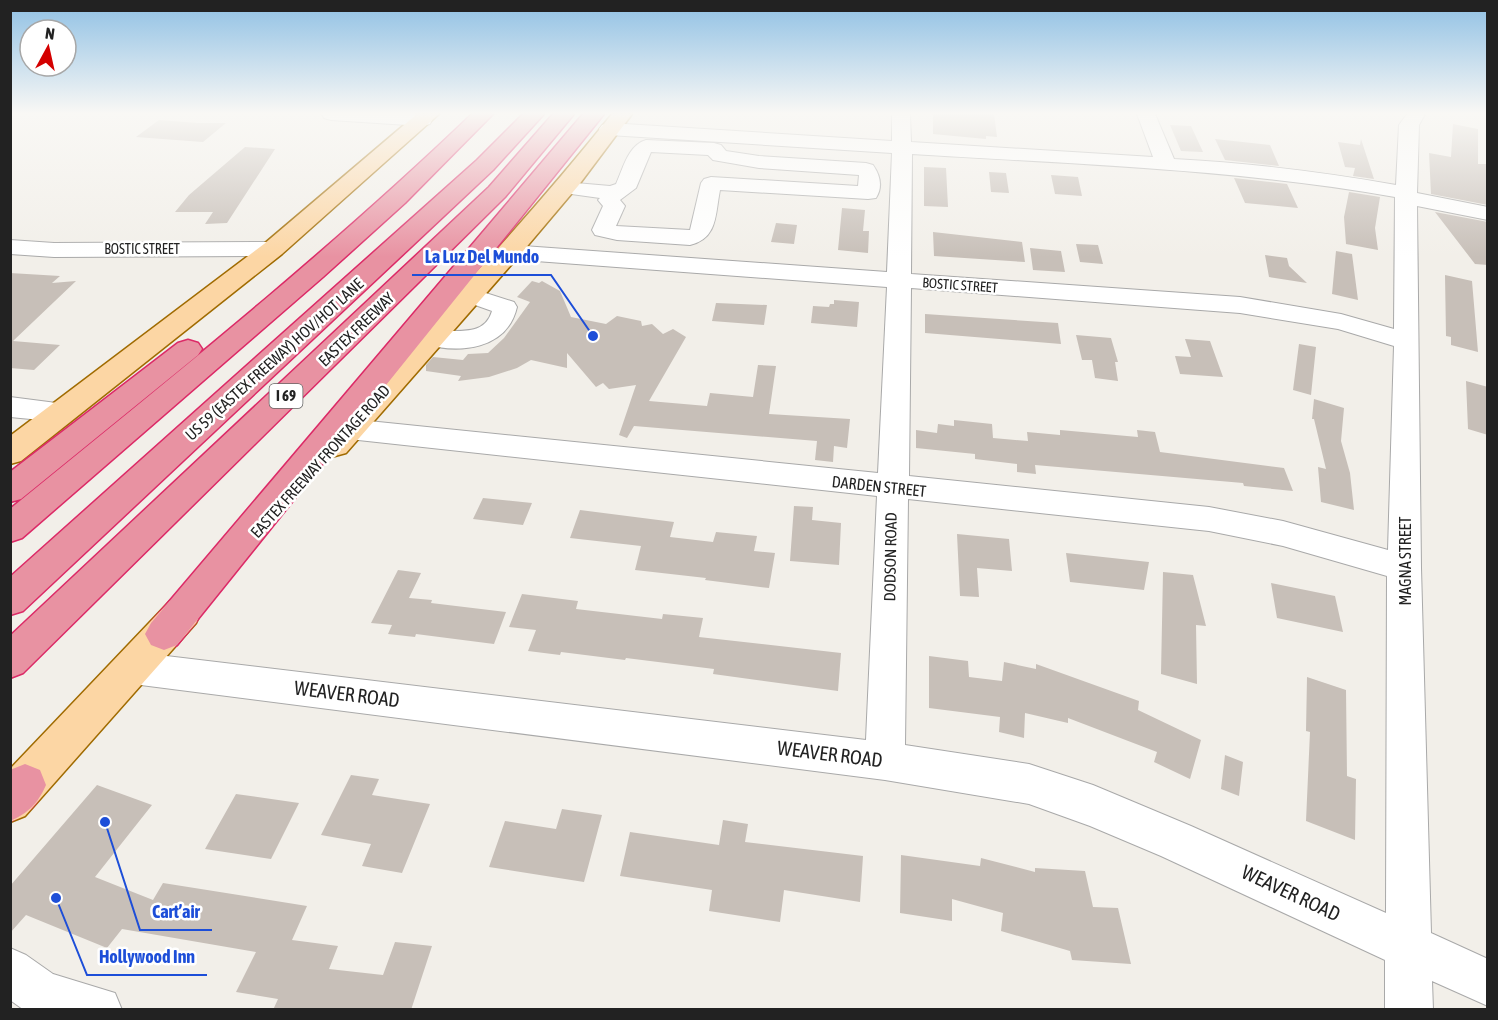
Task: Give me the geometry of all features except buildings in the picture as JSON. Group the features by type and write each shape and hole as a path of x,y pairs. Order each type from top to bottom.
{"highway":[{"path":"10,529 314,272 434,162"},
{"name":"US 59 (EASTEX FREEWAY) HOV/HOT LANE","path":"10,600 488,162"},
{"name":"EASTEX FREEWAY","path":"10,660 497,192 523,162"},
{"path":"164,634 571,162"},
{"path":"10,490 230,316 314,272"}],"main road":[{"path":"10,453 273,249 374,162"},
{"name":"EASTEX FREEWAY FRONTAGE ROAD","path":"15,795 164,634 509,252 560,193 580,162"}],"street":[{"path":"560,193 602,202 624,188 636,162"},
{"path":"610,196 614,206 603,230 690,238 698,235 711,183 868,193 870,181 866,169 756,162"},
{"name":"DODSON ROAD","path":"885,761 901,162"},
{"path":"1126,162 1292,174 1406,195 1488,214"},
{"name":"MAGNA STREET","path":"1407,162 1404,568 1409,1010"},
{"path":"870,181 902,183"},
{"path":"640,261 650,235"},
{"name":"BOSTIC STREET","path":"10,247 54,250 273,249"},
{"name":"BOSTIC STREET","path":"509,252 1240,305 1341,322 1407,341"},
{"path":"432,338 479,338 493,331 504,319 505,307 470,295"},
{"path":"10,407 62,412"},
{"name":"DARDEN STREET","path":"349,429 892,488 1209,519 1258,526 1314,540 1404,568"},
{"name":"WEAVER ROAD","path":"133,668 885,761 1029,784 1093,806 1176,841 1488,983"},
{"path":"10,970 42,994 98,1010"}],"place":[{"name":"La Luz Del Mundo","path":"593,336"},
{"name":"Cart’air","path":"105,822"},
{"name":"Hollywood Inn","path":"56,898"}]}
